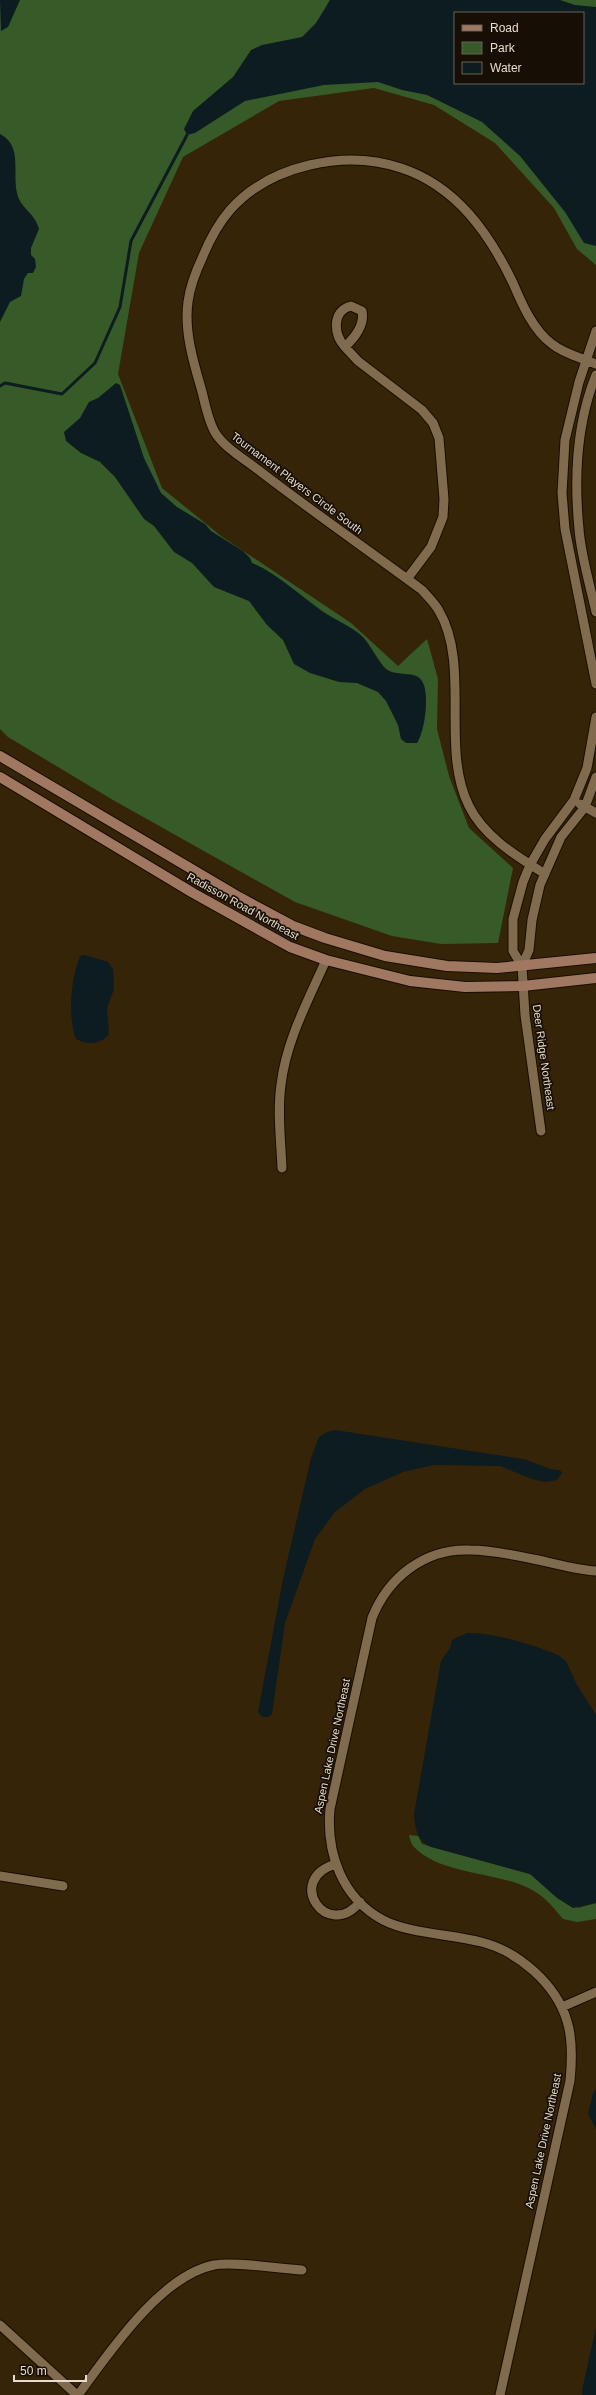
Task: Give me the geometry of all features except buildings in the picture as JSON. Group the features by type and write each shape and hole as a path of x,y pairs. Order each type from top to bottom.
{"main road":[{"name":"Radisson Road Northeast","path":"0,756 239,897 293,926 358,948 412,961 447,966 497,968 596,958"},
{"name":"Radisson Road Northeast","path":"0,777 200,897 290,947 326,960 410,981 465,987 523,986 596,978"}],"street":[{"name":"Tournament Players Circle South","path":"545,874 502,845 482,826 469,806 460,776 455,728 454,667 448,631 439,610 422,590 223,443 215,433 194,367 188,334 187,303 193,277 214,231 232,208 258,187 291,171 321,162 344,160 370,161 400,167 421,176 445,191 472,215 498,252 537,329 552,345 596,364"},
{"path":"596,331 565,440 562,493 565,529 596,684"},
{"path":"345,347 358,361 422,410 433,423 439,438 444,499 442,517 431,546 407,579"},
{"path":"596,375 583,416 577,488 579,530 596,612"},
{"path":"522,966 513,951 513,919 523,882 544,839 574,800 587,768 596,717"},
{"path":"522,966 529,950 535,902 545,874 561,837 585,807 596,778"},
{"path":"574,800 596,813"},
{"path":"282,1168 280,1108 283,1068 291,1040 326,960"},
{"name":"Deer Ridge Northeast","path":"522,966 525,1015 541,1131"},
{"name":"Aspen Lake Drive Northeast","path":"500,2395 570,2081 571,2042 562,2007 540,1977 514,1956 497,1947 482,1942 398,1926 383,1920 360,1902 342,1880 336,1864 328,1835 330,1809 372,1618 379,1601 388,1586 412,1565 443,1554 470,1550 596,1571"},
{"path":"336,1864 320,1871 315,1876 312,1885 312,1895 315,1904 322,1911 339,1915 348,1914 360,1902"},
{"path":"0,1876 63,1886"},
{"path":"562,2007 596,1992"},
{"path":"0,2325 77,2395 117,2344 155,2300 184,2278 214,2265 236,2265 302,2270"}],"green space":[{"path":"0,0 596,0 596,265 577,249 554,208 495,143 434,105 374,88 279,101 183,157 139,253 118,374 162,488 221,536 351,623 398,666 427,639 438,679 437,729 449,776 469,828 513,868 498,943 441,944 392,936 295,902 113,800 8,737 0,729"},
{"path":"409,1835 418,1836 422,1844 530,1874 578,1908 596,1903 596,1919 577,1922 563,1919 553,1907 534,1891 505,1880 440,1863 426,1856 413,1846"}],"water":[{"path":"0,0 20,0 8,27 1,31"},
{"path":"330,0 560,0 575,5 596,7 596,246 584,243 565,212 520,156 482,122 427,95 402,90 378,82 324,85 245,101 195,133 187,135 184,129 193,111 233,77 251,50 262,45 302,37 316,23"},
{"path":"0,134 12,145 15,160 17,193 21,203 37,223 39,229 31,248 31,255 35,259 36,267 33,273 28,273 24,279 21,296 10,302 0,322"},
{"path":"116,383 120,385 144,458 161,493 177,507 205,524 211,531 243,551 250,558 252,563 271,573 322,611 358,633 363,637 386,669 395,673 411,674 422,681 426,694 426,712 420,737 417,743 406,743 401,739 398,725 386,701 378,692 357,683 339,682 310,673 294,664 283,640 267,625 249,601 214,587 192,563 174,552 154,526 144,519 115,477 100,462 81,453 66,441 64,432 80,418 89,402 98,398"},
{"path":"85,955 108,962 113,969 114,989 107,1008 109,1034 102,1040 94,1043 76,1039 73,1030 71,1009 72,986 80,956"},
{"path":"335,1430 523,1459 547,1468 560,1470 562,1473 557,1480 545,1482 532,1479 500,1466 434,1465 403,1472 365,1489 335,1512 315,1539 285,1623 272,1714 269,1717 262,1717 258,1712 283,1579 311,1458 319,1437 327,1432"},
{"path":"467,1633 501,1637 525,1643 558,1655 566,1661 576,1683 596,1715 596,1903 573,1908 557,1898 530,1874 431,1847 420,1838 418,1834 414,1814 441,1661 450,1648 452,1640"},
{"path":"596,2089 596,2129 588,2114 593,2093"},
{"path":"596,2327 596,2395 582,2395 582,2390"}],"waterway":[{"path":"0,386 5,383 62,394 95,363 120,307 131,241 187,135"}]}
